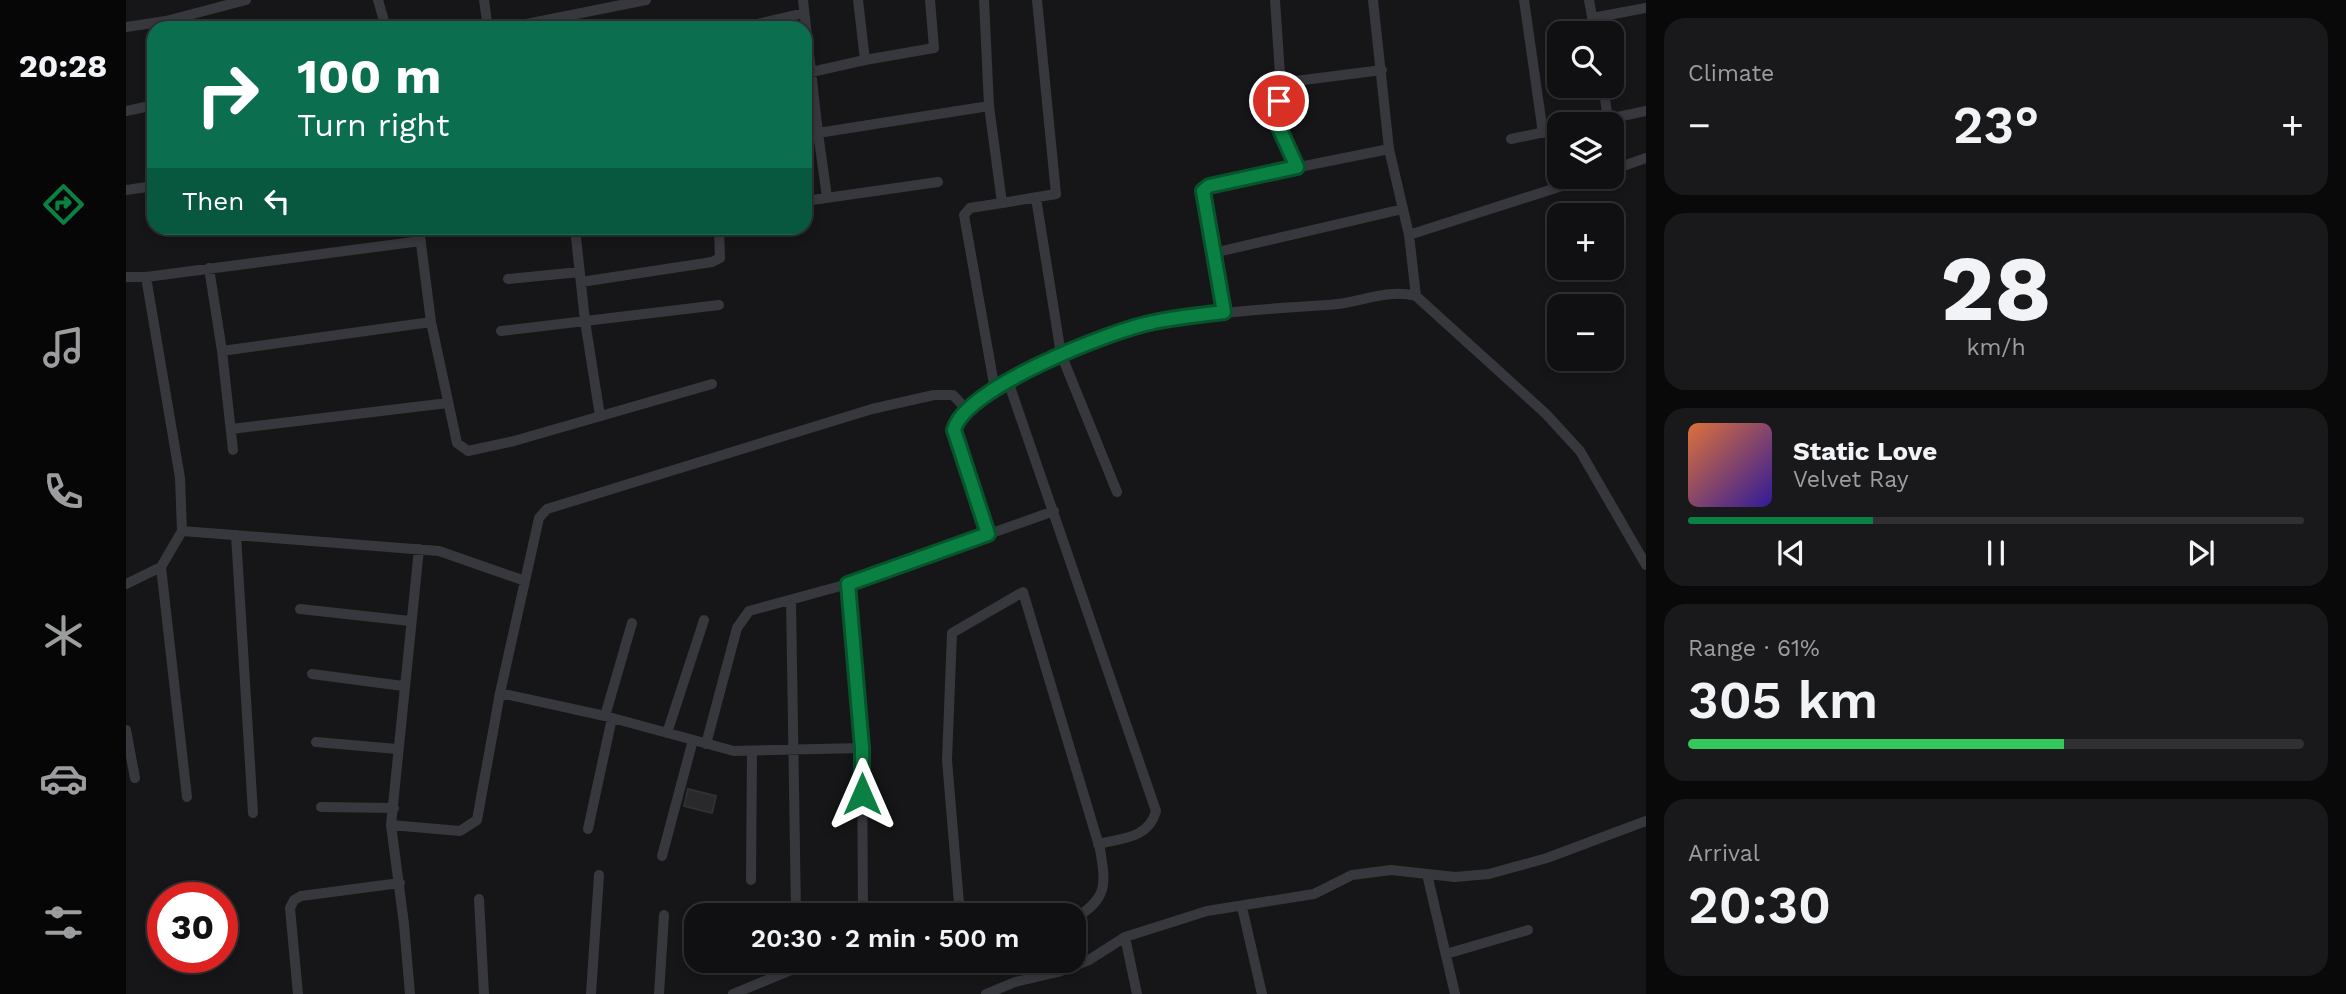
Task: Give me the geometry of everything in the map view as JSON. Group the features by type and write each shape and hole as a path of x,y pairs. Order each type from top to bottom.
{"street":[{"path":"166,21 246,0"},
{"path":"378,0 384,21"},
{"path":"484,0 487,21"},
{"path":"541,21 646,0"},
{"path":"803,0 805,21"},
{"path":"859,0 865,60"},
{"path":"812,72 934,48 930,0"},
{"path":"984,0 989,106 1002,203"},
{"path":"995,390 964,215 970,208 1056,194 1037,0"},
{"path":"1275,0 1280,83 1276,121 1297,167"},
{"path":"1373,0 1389,149 1409,235 1416,296"},
{"path":"1524,0 1543,133"},
{"path":"1589,0 1593,21"},
{"path":"1592,18 1646,8"},
{"path":"770,21 804,13"},
{"path":"126,27 147,24"},
{"path":"1280,83 1382,70"},
{"path":"812,97 827,197"},
{"path":"126,111 147,106"},
{"path":"812,134 989,106"},
{"path":"1624,116 1646,111"},
{"path":"1511,139 1547,132"},
{"path":"1224,312 1203,191 1209,186 1389,149"},
{"path":"1624,166 1646,158"},
{"path":"812,200 938,182"},
{"path":"126,190 147,187"},
{"path":"1409,235 1553,189"},
{"path":"1036,198 1061,354 1117,492"},
{"path":"1213,253 1404,209"},
{"path":"420,235 431,322 448,403 457,443 468,450 712,384"},
{"path":"576,235 584,321 600,416"},
{"path":"508,279 581,277 712,262 720,258 720,235"},
{"path":"126,277 146,277 421,241"},
{"path":"209,268 233,450"},
{"path":"126,583 161,567 182,531 180,478 146,277"},
{"path":"988,534 954,430 957,419 1008,381 1100,337 1154,322 1224,312 1330,305 1398,291 1416,296 1546,414 1580,451 1646,565"},
{"path":"501,331 719,304"},
{"path":"222,351 431,322"},
{"path":"1008,381 1156,811 1152,825 1144,832 1098,844"},
{"path":"391,824 460,831 477,820 500,693 525,581 539,519 547,509 872,409 934,395 953,395 967,410"},
{"path":"230,429 448,403"},
{"path":"706,744 742,617 749,611 848,584 1054,511"},
{"path":"182,531 419,549 452,555 525,581"},
{"path":"236,535 253,813"},
{"path":"410,994 400,883 391,824 403,685 419,549"},
{"path":"161,567 187,797"},
{"path":"848,584 862,748 863,903"},
{"path":"959,903 947,760 952,633 1023,592 1098,844 1106,883 1093,907 1086,911"},
{"path":"791,600 796,751 796,903"},
{"path":"300,608 411,621"},
{"path":"667,733 704,620"},
{"path":"588,829 609,717 632,623"},
{"path":"312,674 403,685"},
{"path":"500,693 609,717 734,751 862,748"},
{"path":"126,730 135,778"},
{"path":"662,856 693,740"},
{"path":"316,742 397,749"},
{"path":"751,880 752,751"},
{"path":"321,807 394,808"},
{"path":"986,994 1089,960 1125,937 1207,911 1314,894 1352,876 1391,870 1455,877 1489,874 1547,858 1646,821"},
{"path":"1427,874 1455,994"},
{"path":"591,994 599,875"},
{"path":"298,994 290,908 294,900 302,895 400,883"},
{"path":"479,899 484,994"},
{"path":"1242,907 1262,994"},
{"path":"659,994 664,915"},
{"path":"1446,954 1528,930"},
{"path":"1125,937 1137,994"},
{"path":"733,994 784,973"}],"building":[{"path":"688,789 716,796 712,813 684,806"}],"route":[{"path":"862,794 862,748 848,584 988,534 954,430 957,419 967,410 1008,381 1100,337 1154,322 1224,312 1203,191 1209,186 1297,167 1276,121 1279,101"}]}
